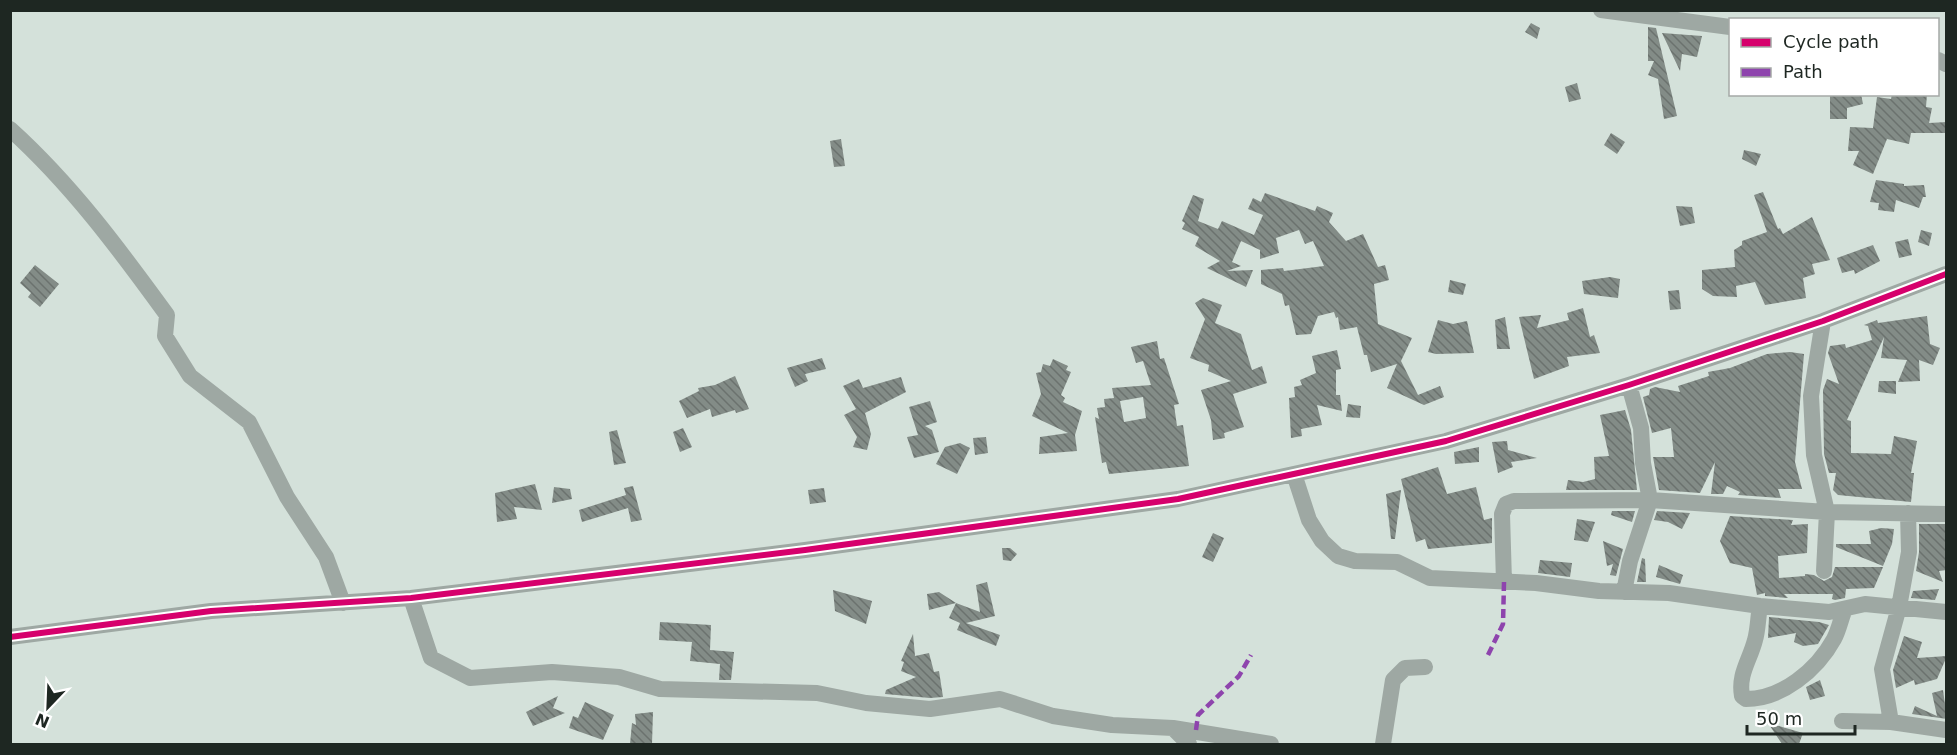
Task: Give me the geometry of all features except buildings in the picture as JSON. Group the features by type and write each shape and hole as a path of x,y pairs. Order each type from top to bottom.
{"street":[{"path":"1600,10 1729,27"},
{"path":"10,129 41,157 102,226 167,315 165,336 190,376 249,422 287,497 326,557 343,603"},
{"path":"10,637 211,611 411,598 793,551 1179,499 1446,441 1629,385 1823,321 1947,274"},
{"path":"1823,321 1811,396 1814,455 1827,512 1824,571"},
{"path":"1624,592 1630,561 1650,500 1643,463 1641,428 1629,385"},
{"path":"1294,474 1309,520 1322,541 1338,556 1355,561 1397,562 1430,578 1624,592 1670,593 1760,606 1829,612 1865,604 1947,612"},
{"path":"1504,582 1502,514 1506,504 1514,501 1650,500 1827,512 1947,514"},
{"path":"1891,722 1882,669 1899,607 1909,552 1908,513"},
{"path":"411,598 431,658 470,678 552,672 619,677 660,689 817,693 866,703 930,709 999,699 1053,716 1112,725 1173,728 1271,744"},
{"path":"1760,606 1755,640 1742,671 1740,688 1742,696 1746,699 1766,697 1787,689 1818,661 1835,637 1845,609"},
{"path":"1383,744 1393,680 1405,668 1425,668"},
{"path":"1842,721 1891,722 1947,730"},
{"path":"1173,728 1189,744"}],"marked path":[{"path":"1488,655 1503,624 1504,582"},
{"path":"1196,730 1198,715 1239,676 1251,655"}],"cycle path":[{"path":"10,637 211,611 411,598 805,550 1178,499 1446,441 1629,385 1823,321 1946,274"}]}
